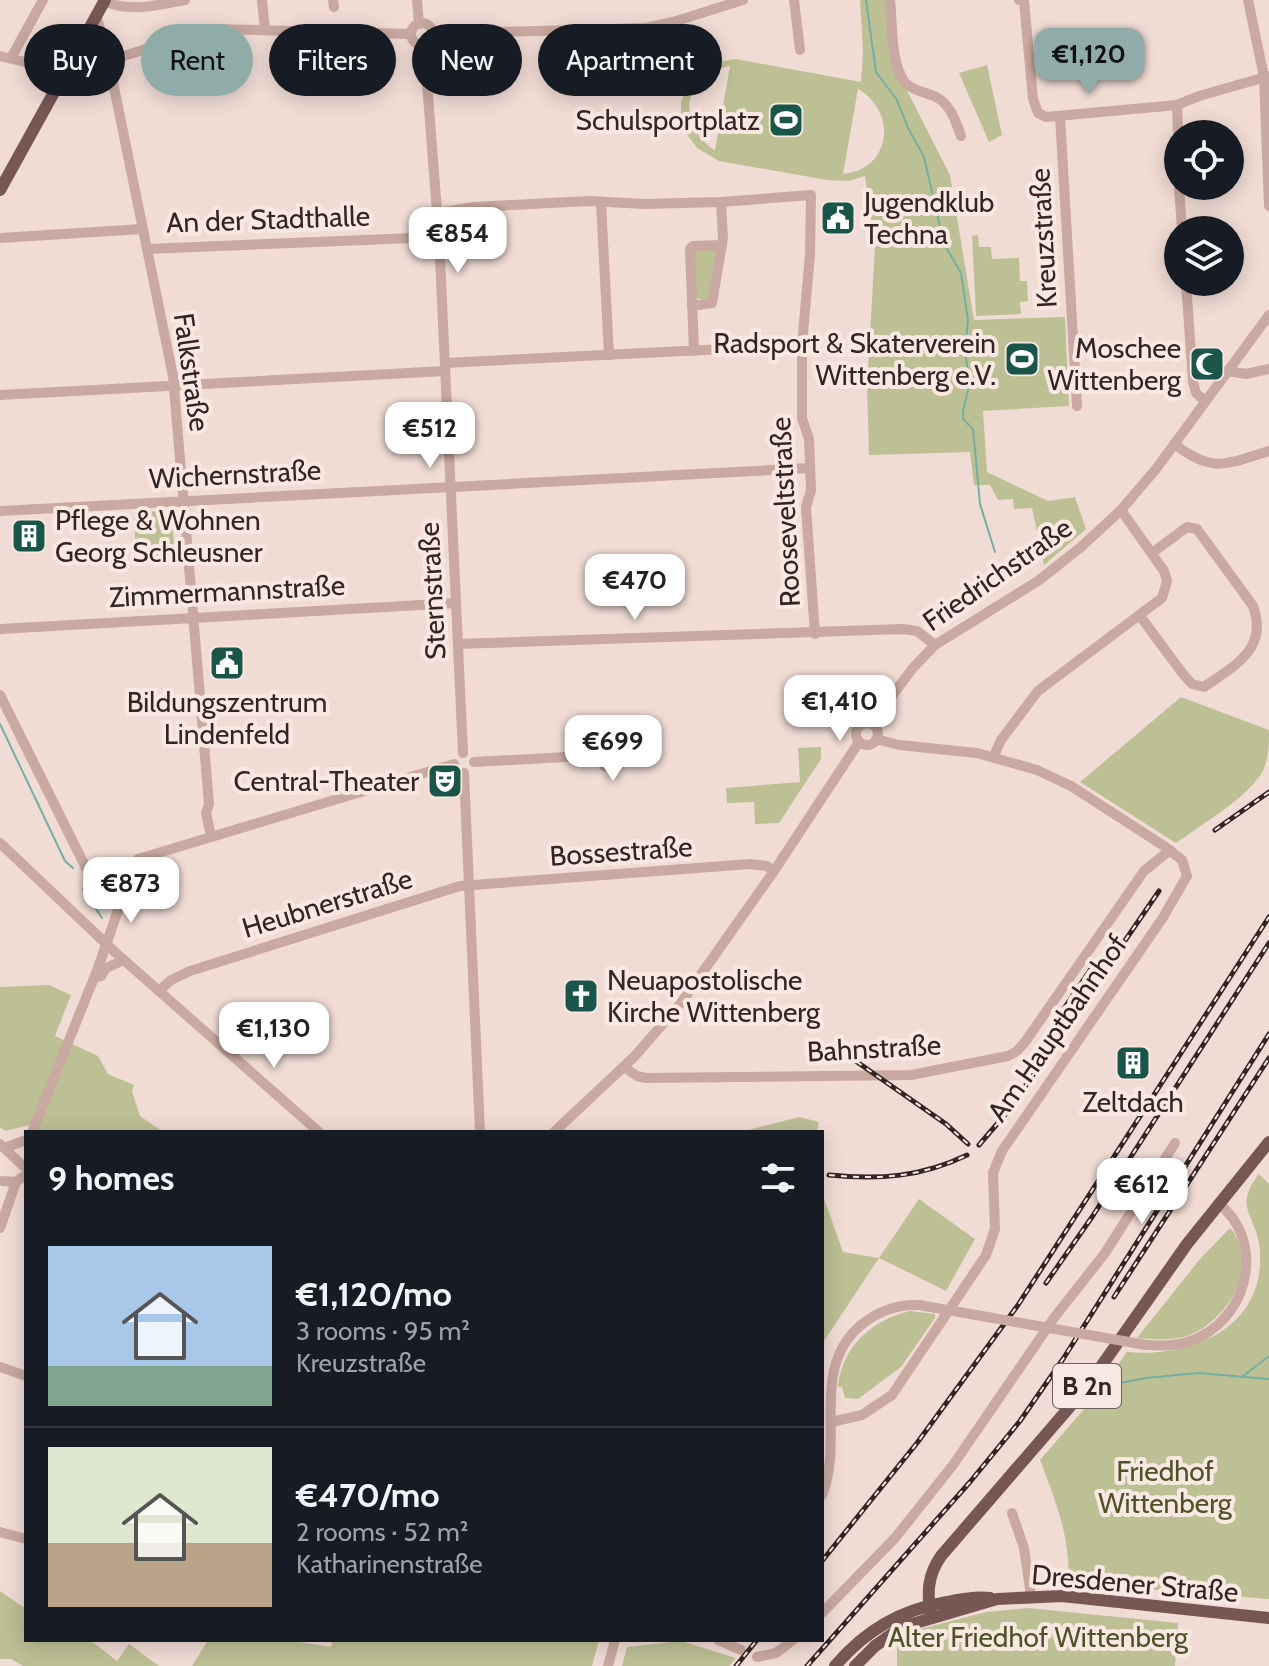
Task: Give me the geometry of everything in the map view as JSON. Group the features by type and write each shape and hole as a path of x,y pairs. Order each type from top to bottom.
{"main road":[{"path":"91,24 104,1"},
{"path":"0,190 52,96"},
{"name":"B 2n","path":"930,1611 930,1576 941,1556 1086,1388 1218,1203 1269,1142"},
{"name":"Dresdener Straße","path":"930,1611 997,1599 1062,1596 1269,1618"},
{"path":"835,1666 879,1625 908,1611 930,1611"},
{"path":"855,1666 890,1634 930,1611"}],"street":[{"path":"5,57 43,0"},
{"path":"104,1 120,6 143,7 185,0"},
{"path":"262,0 265,30"},
{"path":"417,0 419,24"},
{"path":"522,31 645,28 743,0"},
{"path":"794,0 800,50"},
{"path":"890,0 896,60 903,79 907,85 947,106 961,136"},
{"path":"1019,0 1024,1 1035,107 1038,113 1046,117 1177,105 1266,77"},
{"path":"1248,0 1266,77 1269,206"},
{"name":"Falkstraße","path":"96,15 98,24"},
{"path":"125,56 207,30 335,25 411,34"},
{"name":"Falkstraße","path":"115,96 174,386 209,804 206,813 211,836"},
{"name":"Sternstraße","path":"428,96 438,213 463,753"},
{"path":"1177,105 1178,120"},
{"name":"Kreuzstraße","path":"1060,116 1077,406"},
{"name":"Rooseveltstraße","path":"721,202 811,195 810,254 802,345 802,418 809,439 811,490 806,507 815,634"},
{"path":"438,213 474,207 589,201 721,202 722,245 712,303 692,306"},
{"path":"601,203 609,355"},
{"path":"0,238 142,229"},
{"name":"An der Stadthalle","path":"147,249 439,237"},
{"path":"694,351 690,249 693,246 722,245"},
{"path":"1187,296 1193,382 1196,393 1205,401"},
{"name":"Friedrichstraße","path":"556,1130 624,1067 681,1003 774,871 859,742 856,734 858,727 871,724 912,669 935,645 1038,581 1121,510 1140,490 1269,315"},
{"path":"0,395 802,345"},
{"path":"1227,371 1246,374 1269,369"},
{"path":"1174,444 1193,459 1212,465 1269,451"},
{"name":"Wichernstraße","path":"0,511 809,468"},
{"path":"994,756 1001,740 1038,691 1157,603 1165,591 1164,571 1121,510"},
{"path":"1140,616 1192,684 1204,687 1253,648 1258,619 1253,606 1197,529 1187,527 1152,553"},
{"name":"Zimmermannstraße","path":"0,629 456,603"},
{"path":"458,644 909,629 922,634 935,645"},
{"path":"0,695 90,872 115,867 132,869"},
{"path":"859,742 869,744 876,739 877,731 871,724"},
{"path":"876,739 894,744 956,749 1027,766 1061,781 1170,850"},
{"path":"463,753 471,755 474,762 472,769 464,773 457,770 454,764 456,756 463,753"},
{"path":"474,762 602,755"},
{"path":"33,1130 138,859 454,764"},
{"path":"464,773 480,1130"},
{"path":"0,843 106,944 317,1130"},
{"name":"Bahnstraße","path":"624,1067 646,1078 886,1076 927,1073 1008,1056 1025,1042 1144,871 1170,850"},
{"name":"Am Hauptbahnhof","path":"831,1422 862,1415 892,1395 986,1255 994,1234 992,1180 998,1159 1184,884 1186,868 1170,850"},
{"name":"Bossestraße","path":"469,885 750,864 767,866 774,871"},
{"name":"Heubnerstraße","path":"159,991 181,974 469,885"},
{"path":"94,977 101,976 106,968 124,960"},
{"path":"23,1173 2,1146 24,1140"},
{"path":"824,1611 895,1538 961,1455 1054,1318 1105,1253 1175,1143"},
{"path":"2,1181 23,1173"},
{"path":"0,1228 23,1173"},
{"path":"824,1488 830,1468 831,1374 846,1342 876,1314 897,1307 919,1305 1146,1345 1172,1345 1199,1338 1223,1319 1239,1295 1247,1268 1245,1242 1234,1218 1218,1203"},
{"path":"0,1367 24,1375"},
{"path":"1012,1513 1024,1548 1031,1596"},
{"path":"0,1532 24,1538"},
{"path":"608,1666 614,1642"},
{"path":"723,1642 741,1650"},
{"path":"757,1657 776,1653 790,1642"}],"green space":[{"path":"860,0 888,0 895,67 950,175 974,320 1065,317 1069,406 983,411 987,472 1048,501 1075,497 1086,529 1044,565 1032,508 1014,509 1013,499 998,500 990,485 974,485 970,452 869,455 867,387 875,246 865,176 849,181 827,180 719,161 697,148 688,136 681,117 683,96 692,96 690,114 694,127 715,150 730,66 722,68 722,61 736,59 861,82","holes":["858,89 871,99 879,111 884,139 871,162 859,170 843,174"]},
{"path":"987,65 1002,135 989,142 959,73"},
{"path":"978,235 979,247 991,247 992,259 1019,258 1020,281 1027,281 1028,301 1020,302 1021,314 976,316 972,236"},
{"path":"714,248 718,253 711,296 707,300 694,298 694,251"},
{"path":"163,511 172,520 175,555 136,557 134,512"},
{"path":"1181,697 1269,730 1269,741 1266,764 1253,784 1222,812 1176,843 1080,782"},
{"path":"821,747 821,759 779,823 755,824 754,802 727,803 726,788 800,782 798,748"},
{"path":"49,985 71,995 55,1036 98,1056 108,1074 134,1085 132,1091 140,1116 160,1130 35,1130 30,1125 5,1131 0,1127 0,987"},
{"path":"799,1117 819,1122 817,1130 749,1130"},
{"name":"Friedhof Wittenberg","path":"1259,1174 1269,1184 1269,1599 1069,1583 1064,1534 1040,1460 1097,1394 1107,1393 1107,1381 1127,1352 1175,1350 1219,1333 1237,1319 1250,1301 1258,1279 1259,1240 1249,1213 1247,1196"},
{"path":"824,1199 843,1252 879,1258 824,1341"},
{"path":"919,1199 975,1239 946,1291 879,1258"},
{"path":"1230,1228 1239,1243 1242,1259 1236,1291 1227,1305 1202,1329 1187,1336 1137,1338 1200,1259"},
{"path":"910,1311 935,1314 935,1318 901,1367 858,1399 845,1398 842,1387 838,1387 841,1372 853,1347 883,1321"},
{"path":"0,1591 24,1608 24,1642 93,1642 117,1661 129,1644 159,1666 23,1666 11,1659 0,1659"},
{"name":"Alter Friedhof Wittenberg","path":"1028,1608 1178,1623 1175,1666 897,1666 897,1644 920,1629 986,1612"},
{"path":"207,1642 300,1642 331,1647 332,1642 598,1642 592,1666 192,1666"},
{"path":"684,1642 736,1658 729,1666 622,1666 627,1647"}],"waterway":[{"path":"866,0 876,72 897,100 924,157 944,244 961,273 968,320 965,352 970,383 963,419 973,429 980,504 995,552"},
{"path":"0,724 65,861 73,868"},
{"path":"83,889 102,918"},
{"path":"1242,1377 1269,1356"},
{"path":"1120,1383 1198,1373 1269,1379"},
{"path":"1057,1406 1079,1378 1083,1378"}],"railway":[{"path":"1215,830 1269,792"},
{"path":"979,1145 1009,1110 1159,891"},
{"path":"824,1559 917,1443 1018,1305 1269,917"},
{"path":"1046,1283 1269,943"},
{"path":"1057,1019 1093,966"},
{"path":"807,1666 1020,1421 1063,1359 1269,1034"},
{"path":"837,1048 946,1124 968,1144"},
{"path":"1114,1297 1269,1058"},
{"path":"829,1175 900,1175 933,1168 967,1155"},
{"path":"736,1666 755,1642"}],"place":[{"name":"Schulsportplatz","path":"786,120"},
{"name":"Jugendklub Techna","path":"838,218"},
{"name":"Radsport & Skaterverein Wittenberg e.V.","path":"1022,359"},
{"name":"Moschee Wittenberg","path":"1207,364"},
{"name":"Pflege & Wohnen Georg Schleusner","path":"29,536"},
{"name":"Bildungszentrum Lindenfeld","path":"227,663"},
{"name":"Central-Theater","path":"445,781"},
{"name":"Neuapostolische Kirche Wittenberg","path":"581,996"},
{"name":"Zeltdach","path":"1133,1063"}]}
